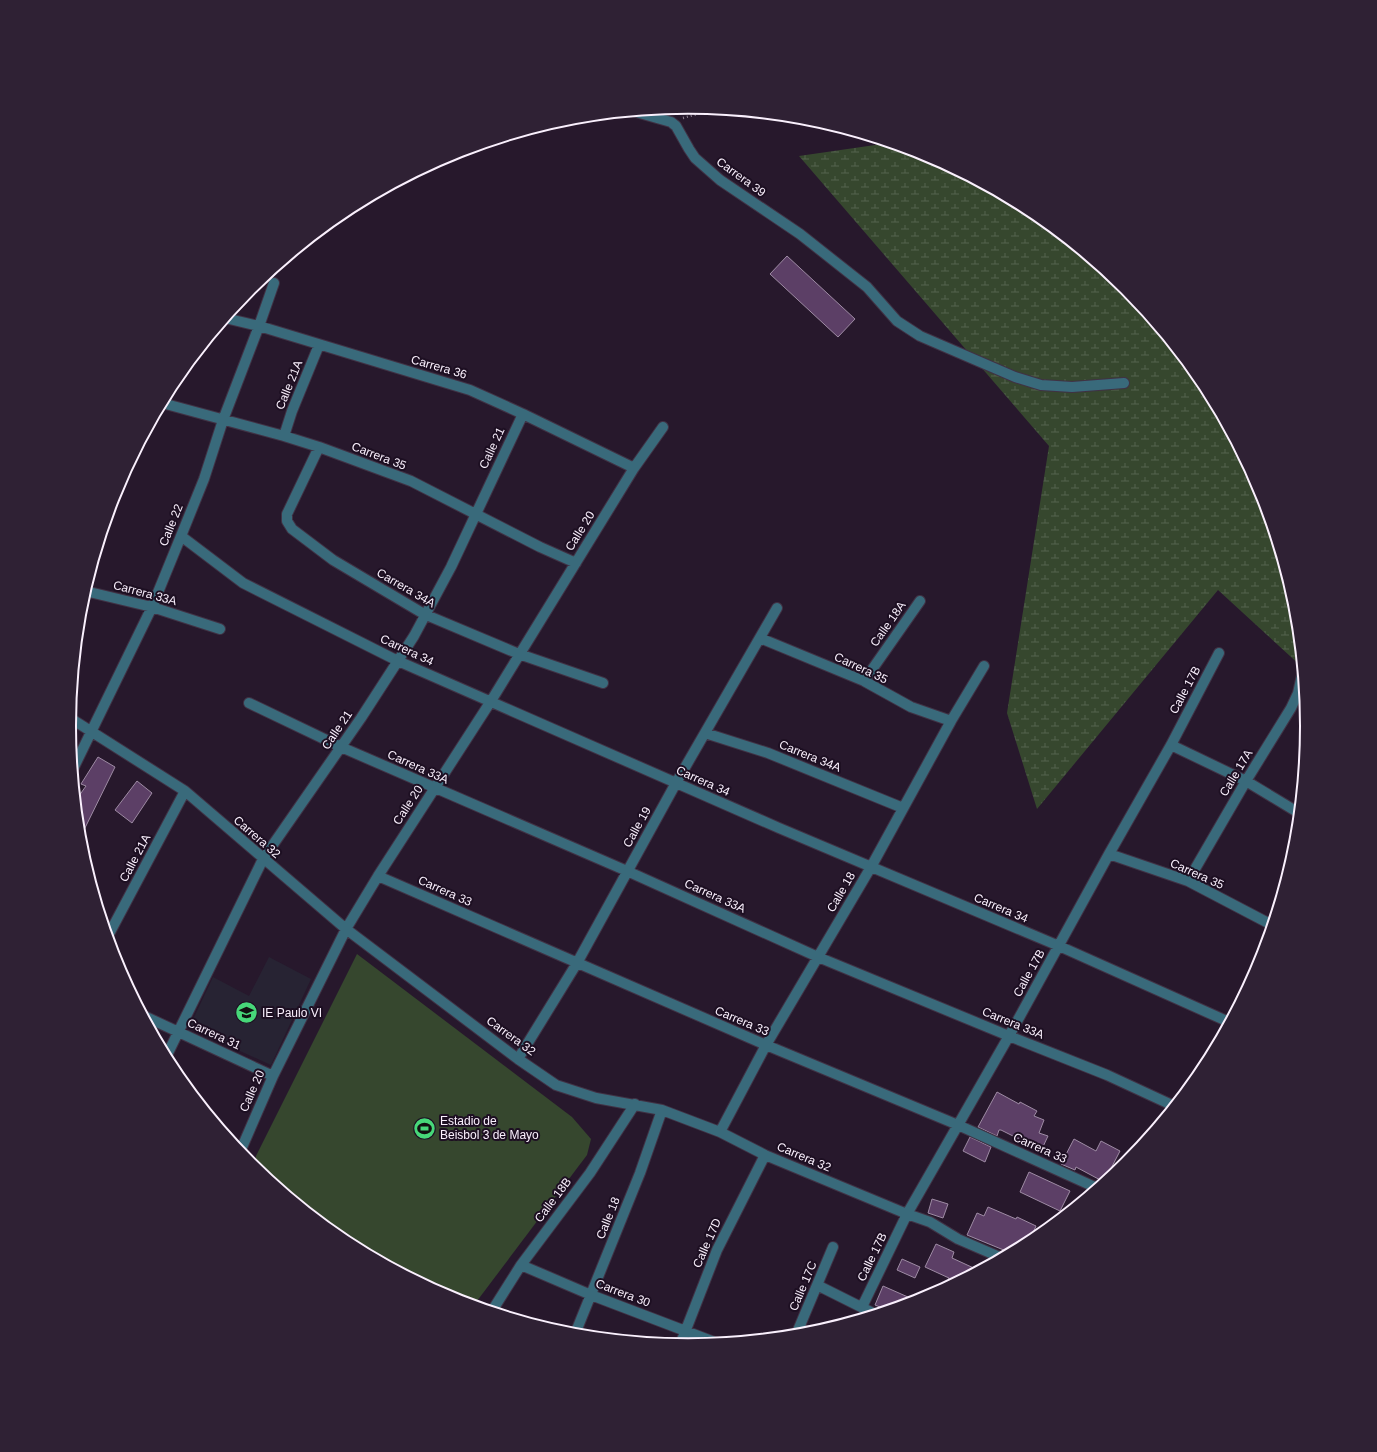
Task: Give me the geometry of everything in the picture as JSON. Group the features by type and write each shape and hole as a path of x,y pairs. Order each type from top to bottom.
{"street":[{"path":"647,115 671,122"},
{"name":"Carrera 39","path":"671,122 676,126 695,158 720,180 800,234 867,286 897,321 920,336 1015,378 1041,385 1072,387 1124,383"},
{"name":"Calle 22","path":"77,761 152,606 181,536 204,480 223,420 274,283"},
{"name":"Carrera 36","path":"231,319 259,326 470,390 634,468"},
{"name":"Calle 21A","path":"284,436 292,411 320,345"},
{"name":"Carrera 35","path":"168,405 284,436 319,447 411,481 576,564"},
{"name":"Calle 21","path":"169,1050 264,860 414,636 424,614 451,567 523,414"},
{"name":"Calle 20","path":"243,1146 273,1076 346,929 378,876 491,701 634,468 663,428"},
{"name":"Carrera 34A","path":"319,447 288,514 287,521 292,530 333,560 424,614 519,654 603,682"},
{"name":"Carrera 34","path":"181,536 243,582 398,661 778,828 1059,946 1225,1020"},
{"name":"Carrera 33A","path":"91,592 152,606 220,629"},
{"name":"Calle 18A","path":"864,681 920,601"},
{"name":"Calle 19","path":"518,1058 577,963 676,783 777,608"},
{"name":"Carrera 35","path":"760,638 864,681 911,707 951,721"},
{"name":"Calle 17B","path":"862,1307 907,1214 1009,1036 1108,854 1171,745 1219,653"},
{"name":"Calle 18","path":"720,1132 766,1045 871,867 951,721 984,666"},
{"name":"Calle 17A","path":"1188,881 1291,708 1298,693 1300,685"},
{"name":"Carrera 33A","path":"249,703 341,747 818,957 1009,1036 1107,1074 1170,1104"},
{"name":"Carrera 32","path":"76,722 185,791 346,929 556,1085 596,1098 662,1110 720,1132 765,1155 907,1214 930,1222 958,1239 996,1255"},
{"name":"Carrera 34A","path":"705,733 768,754 903,808"},
{"path":"1171,745 1246,782 1295,811"},
{"name":"Calle 21A","path":"111,929 185,791"},
{"name":"Carrera 35","path":"1108,854 1188,881 1268,923"},
{"name":"Carrera 33","path":"378,876 766,1045 958,1125 1093,1186"},
{"name":"Carrera 31","path":"151,1019 273,1076"},
{"name":"Calle 18B","path":"495,1307 521,1265 590,1173 635,1104"},
{"name":"Calle 18","path":"577,1328 640,1172 662,1110"},
{"name":"Calle 17D","path":"683,1338 717,1250 765,1155"},
{"name":"Calle 17C","path":"799,1328 833,1247"},
{"name":"Carrera 30","path":"521,1265 591,1295 703,1338"},
{"path":"817,1285 869,1311"}],"path":[{"path":"671,122 697,114"}],"shaded area":[{"name":"IE Paulo VI","path":"269,957 311,979 271,1065 189,1028 213,977 249,996"}],"green space":[{"path":"880,144 923,160 995,196 1029,217 1092,265 1122,293 1149,322 1198,386 1238,455 1268,529 1280,567 1289,607 1298,663 1218,590 1037,809 1007,713 1049,446 799,156"},
{"name":"Estadio de Beisbol 3 de Mayo","path":"357,954 572,1117 591,1139 587,1155 477,1301 454,1292 418,1275 382,1256 348,1235 285,1187 256,1160 256,1156"}],"building":[{"path":"787,256 855,319 838,337 770,274"},
{"path":"98,757 115,767 85,828 80,795 86,786 81,784"},
{"path":"137,781 152,793 132,823 115,810"},
{"path":"997,1092 1019,1104 1020,1102 1037,1111 1034,1116 1044,1120 1039,1133 1048,1136 1041,1151 1024,1144 1025,1142 1001,1130 999,1130 997,1136 978,1127"},
{"path":"970,1137 991,1147 985,1162 963,1151"},
{"path":"1074,1139 1096,1151 1101,1141 1120,1151 1110,1170 1100,1180 1076,1167 1075,1170 1061,1164"},
{"path":"1029,1172 1070,1191 1060,1211 1020,1192"},
{"path":"932,1199 948,1204 943,1218 928,1213"},
{"path":"988,1207 1016,1219 1017,1217 1036,1226 1033,1232 1004,1250 967,1235 977,1213 984,1216"},
{"path":"936,1244 954,1252 952,1258 973,1268 948,1280 949,1278 925,1267"},
{"path":"902,1259 920,1267 915,1278 897,1270"},
{"path":"883,1286 909,1297 881,1307 875,1305"}],"place":[{"name":"IE Paulo VI","path":"246,1013"},
{"name":"Estadio de Beisbol 3 de Mayo","path":"425,1128"}]}
